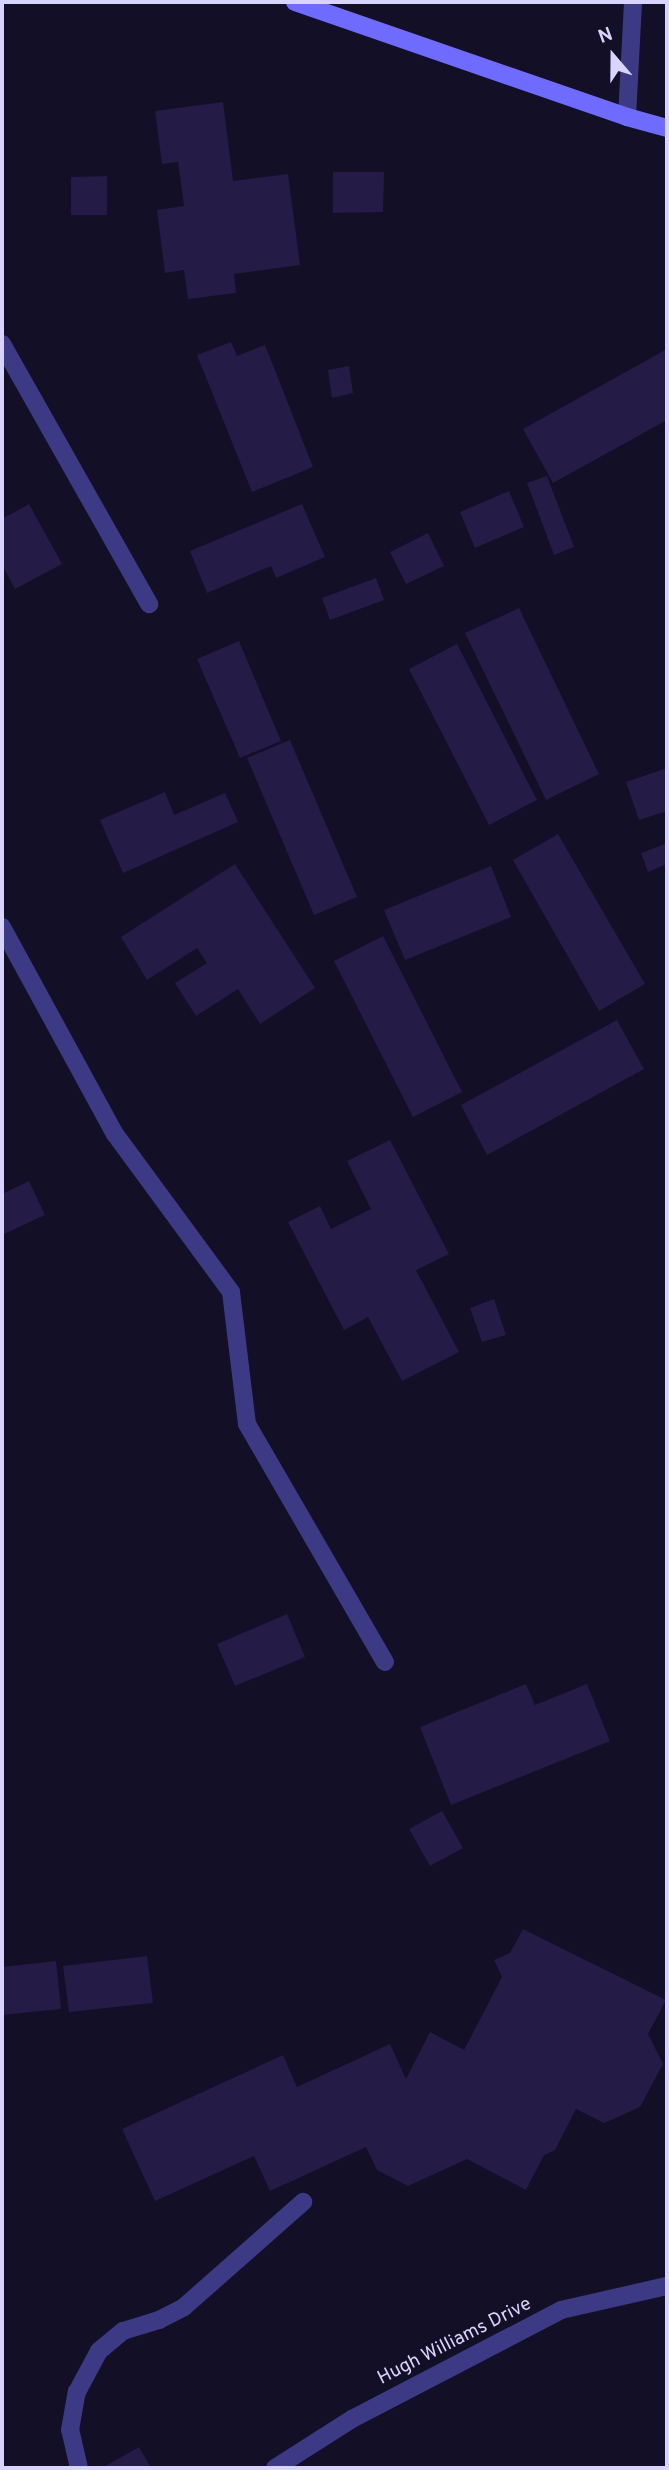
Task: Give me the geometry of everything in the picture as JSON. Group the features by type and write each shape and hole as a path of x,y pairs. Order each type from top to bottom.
{"street":[{"path":"295,2 627,117 667,128"},
{"path":"627,117 634,2"},
{"path":"2,344 149,604"},
{"path":"2,927 115,1134 231,1292 247,1424 384,1662"},
{"path":"79,2468 70,2430 77,2392 99,2351 124,2331 159,2320 184,2307 303,2202"},
{"name":"Hugh Williams Drive","path":"275,2468 352,2419 561,2310 667,2286"}],"building":[{"path":"223,102 233,181 288,174 300,265 234,274 236,293 188,299 184,270 165,273 157,210 184,206 178,162 162,164 155,111"},
{"path":"333,172 384,172 383,212 333,213"},
{"path":"107,176 107,215 71,215 71,177"},
{"path":"231,342 237,356 265,345 313,467 252,492 197,355"},
{"path":"667,349 667,420 553,483 523,429"},
{"path":"349,366 353,393 332,398 328,370"},
{"path":"547,476 574,547 554,555 527,483"},
{"path":"509,491 524,527 475,548 460,512"},
{"path":"29,504 62,564 15,589 2,565 2,519"},
{"path":"302,504 325,557 276,578 271,566 207,593 190,551"},
{"path":"428,533 444,566 406,584 390,552"},
{"path":"376,578 384,600 330,620 322,598"},
{"path":"519,608 599,774 546,800 465,633"},
{"path":"239,641 281,741 240,758 197,659"},
{"path":"457,644 537,800 489,825 409,669"},
{"path":"290,740 357,897 314,915 247,758"},
{"path":"667,768 667,811 639,820 626,782"},
{"path":"165,792 174,815 225,793 238,822 123,873 100,820"},
{"path":"558,834 645,984 599,1011 513,860"},
{"path":"667,843 667,864 648,872 641,853"},
{"path":"235,864 315,988 260,1024 238,989 196,1016 175,983 207,963 197,948 147,980 121,937"},
{"path":"491,866 511,917 405,960 384,910"},
{"path":"383,936 462,1092 413,1117 334,961"},
{"path":"617,1020 644,1069 487,1155 461,1105"},
{"path":"390,1140 449,1254 416,1270 459,1352 402,1381 368,1317 344,1330 288,1222 320,1206 331,1229 371,1209 347,1161"},
{"path":"29,1181 45,1215 2,1235 2,1194"},
{"path":"494,1299 506,1335 482,1342 470,1308"},
{"path":"287,1614 305,1657 235,1686 217,1644"},
{"path":"526,1684 535,1705 587,1684 610,1741 451,1805 420,1727"},
{"path":"442,1811 463,1848 430,1866 409,1829"},
{"path":"523,1929 666,2000 648,2034 663,2064 640,2107 604,2123 576,2109 555,2150 544,2155 526,2190 467,2159 408,2186 377,2170 366,2147 270,2191 254,2156 155,2201 122,2129 283,2055 297,2087 390,2044 406,2079 430,2032 464,2050 502,1977 494,1960 510,1953"},
{"path":"147,1956 153,2003 69,2012 63,1966"},
{"path":"56,1961 61,2009 2,2015 2,1967"},
{"path":"139,2447 151,2468 102,2468"}]}
